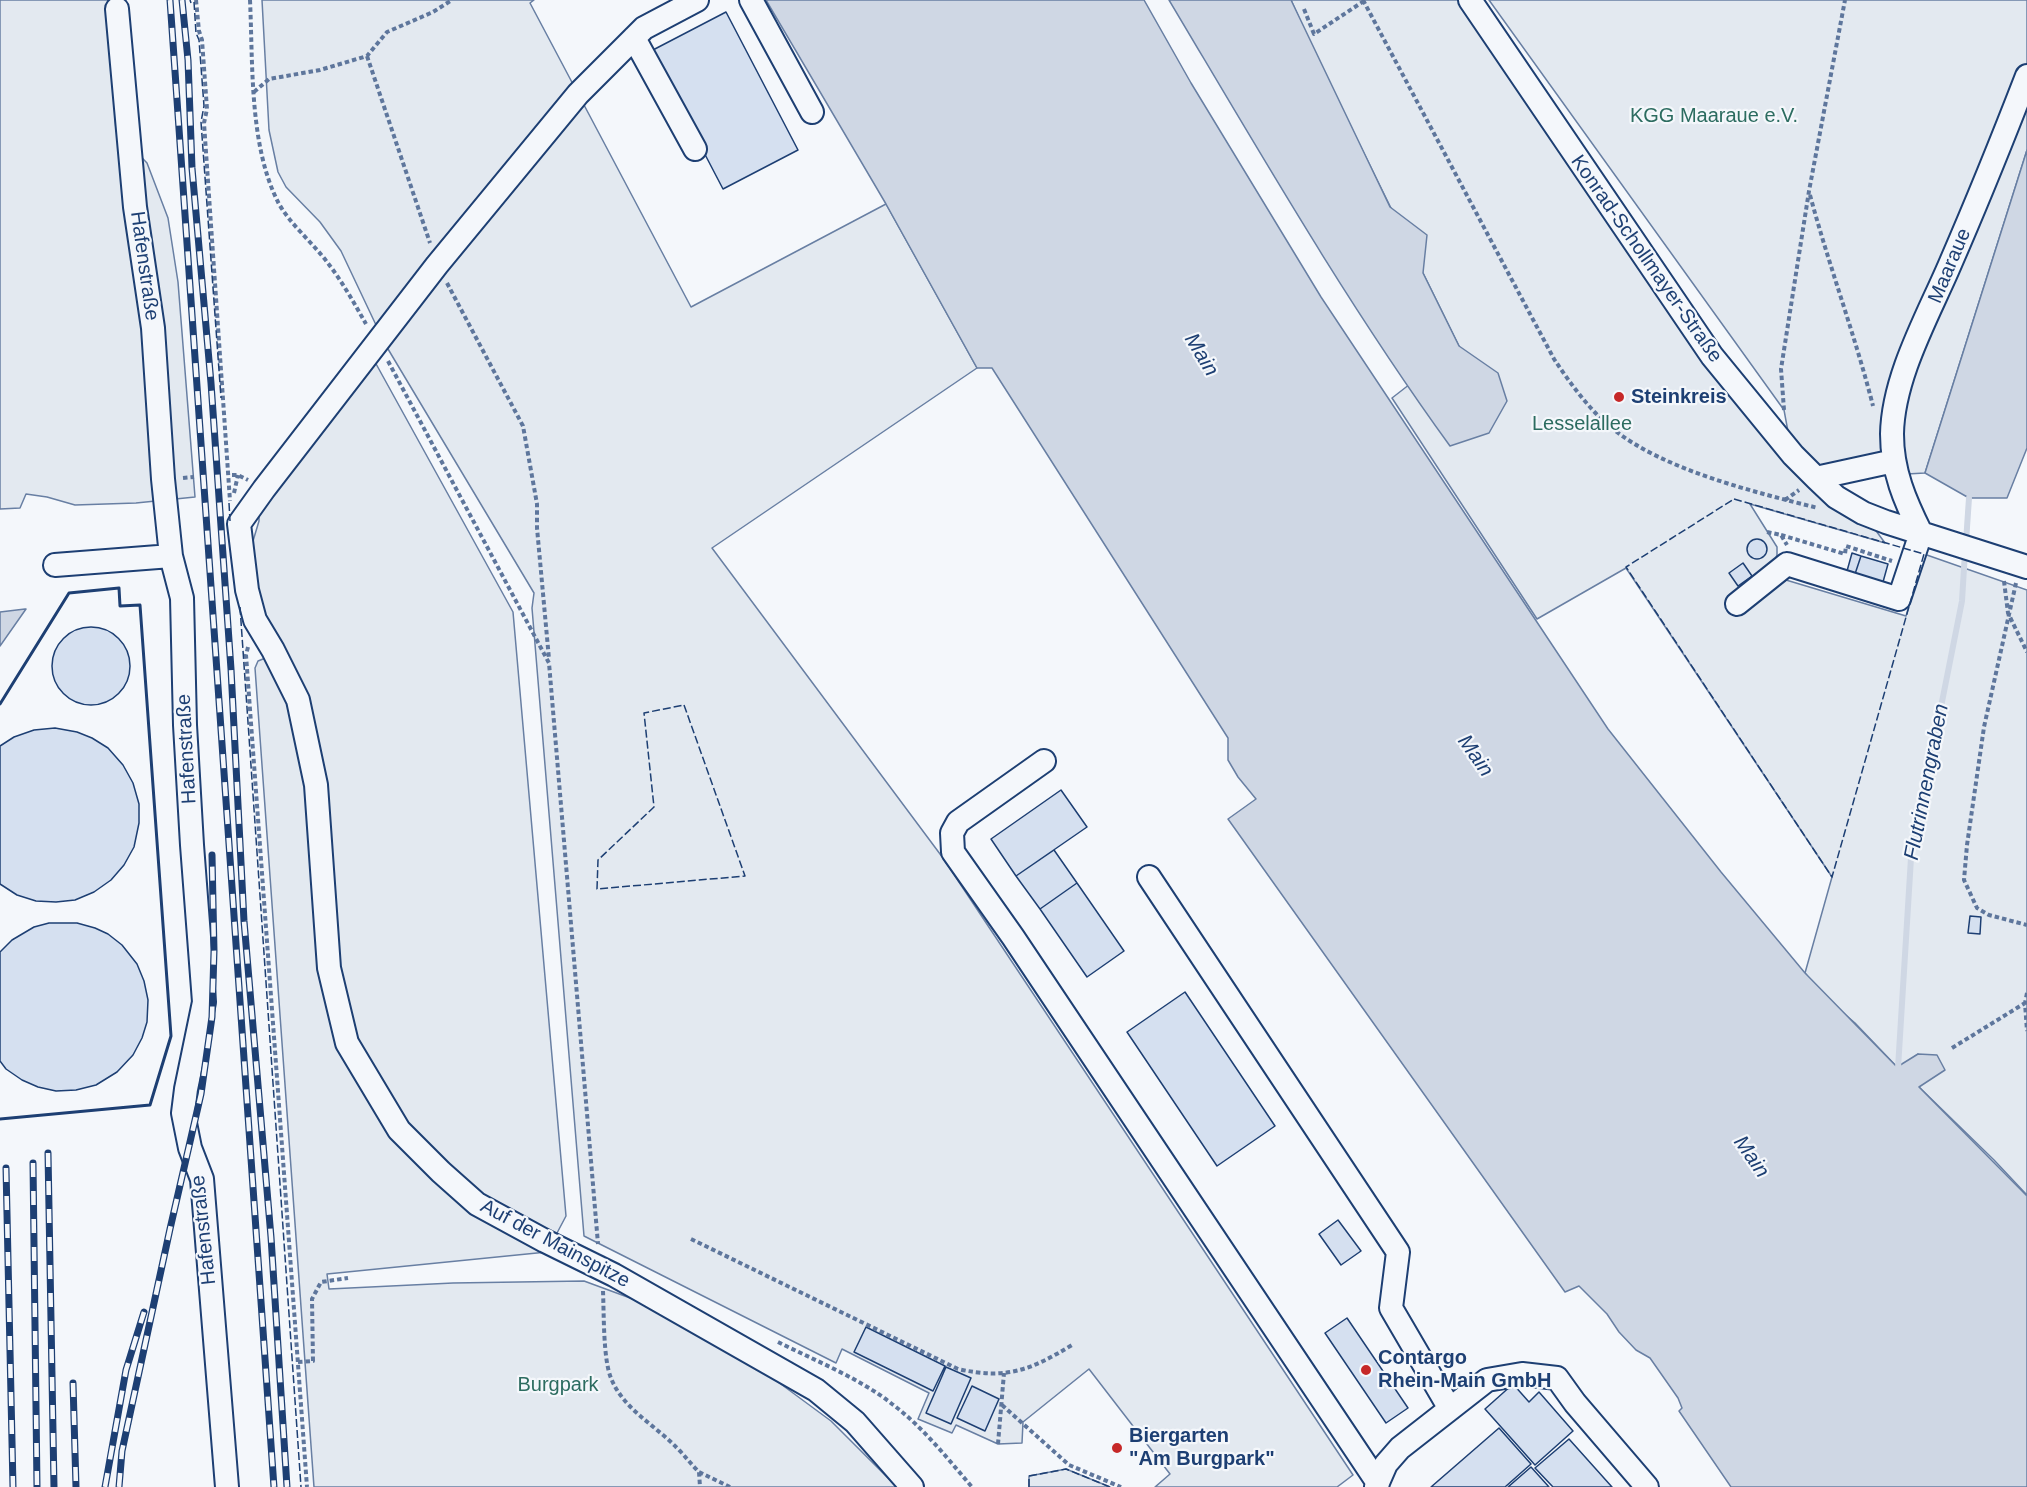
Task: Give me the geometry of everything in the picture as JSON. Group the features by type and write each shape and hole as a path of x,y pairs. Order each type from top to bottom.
{"street":[{"path":"239,524 437,265 578,94 644,28 697,0"},
{"path":"751,0 812,112"},
{"name":"Konrad-Schollmayer-Straße","path":"1470,0 1712,356 1793,455 1836,497 1863,513 2012,562"},
{"name":"Hafenstraße","path":"117,9 135,207 153,327 163,479 171,556 182,598 185,724 204,1002 183,1113 190,1148 202,1179 227,1487"},
{"path":"634,38 695,149"},
{"name":"Maaraue","path":"1921,533 1905,502 1894,460 1893,417 1902,380 1990,173 2027,76"},
{"path":"1816,478 1894,460"},
{"name":"Auf der Mainspitze","path":"239,524 247,590 255,620 298,700 315,785 329,968 347,1043 399,1130 477,1204 545,1241 602,1268 816,1389 855,1422 912,1487"},
{"path":"1737,604 1787,564 1899,599 1921,533"},
{"path":"55,564 171,556"},
{"path":"1044,761 958,822 952,833 953,852 1013,937 1377,1485"},
{"path":"1149,877 1398,1252 1391,1308 1450,1409"},
{"path":"1377,1485 1386,1464 1400,1448 1487,1380 1522,1374 1557,1378 1575,1403 1647,1487"}],"path":[{"path":"250,0 254,92 262,159 279,205 327,261 378,343 549,663"},
{"path":"254,92 269,79 320,70 368,56 387,32 433,12 452,0"},
{"path":"1786,421 1781,369 1809,191 1845,0"},
{"path":"196,1 202,40 207,109 204,123 229,490 231,506 239,524"},
{"path":"1304,9 1314,34 1364,1 1554,359 1582,396 1611,428 1637,446 1690,470 1784,500"},
{"path":"368,56 437,265 523,426 537,504 537,528 610,1377 635,1412 677,1448 699,1472 730,1487"},
{"path":"1809,191 1860,358 1875,416"},
{"path":"232,475 238,475"},
{"path":"1781,535 1845,554 1846,546 1910,567"},
{"path":"2012,562 2008,614 1984,727 1964,880 1977,908 1989,915 2027,925"},
{"path":"2012,562 2008,614 2027,652"},
{"path":"255,620 246,655 307,1487"},
{"path":"2027,993 2025,1004 2027,1031"},
{"path":"1952,1048 2025,1004"},
{"path":"691,1239 958,1368 980,1374 1010,1373 1044,1362 1072,1345"},
{"path":"298,1362 312,1361 312,1299 321,1282 348,1278"},
{"path":"998,1444 1004,1373"},
{"path":"1002,1405 1069,1465 1121,1487"},
{"path":"699,1472 700,1487"}],"green space":[{"path":"0,0 108,0 116,131 147,163 168,218 178,282 195,497 136,503 75,505 26,494 20,508 0,509"},
{"path":"262,0 534,0 530,3 691,307 886,204 977,368 712,548 943,858 1353,1475 1337,1487 1155,1487 1170,1474 1089,1369 1023,1422 1022,1443 998,1444 956,1425 952,1433 918,1419 929,1393 842,1349 836,1363 584,1236 532,608 534,593 385,344 341,251 320,222 286,187 278,172 269,130"},
{"path":"1291,0 1470,0 1792,453 1784,410 1489,0 2027,0 2027,150 1925,473 1816,479 1863,513 1885,543 1750,504 1777,547 1777,555 1770,573 1725,603 1732,614 1786,580 1906,616 1924,554 2027,590 2027,1195 1919,1087 1918,1054 1898,1068 1855,1023 1820,993 1805,973 1832,877 1626,568 1537,619 1392,398 1459,346 1316,56"},
{"name":"Burgpark","path":"375,362 513,612 566,1216 547,1252 327,1274 329,1289 453,1283 584,1281 641,1302 755,1365 831,1421 897,1487 314,1487 255,668 258,661 268,657 265,618 256,588 250,551 259,521 259,507"},
{"path":"1066,1469 1110,1487 1029,1487 1029,1476"}],"water":[{"name":"Main","path":"766,0 1144,0 1191,83 1321,297 1608,729 1721,872 1805,973 1897,1067 1918,1054 1937,1055 1945,1070 1919,1087 2027,1196 2027,1487 1731,1487 1679,1411 1682,1408 1678,1398 1650,1358 1636,1350 1619,1332 1607,1314 1579,1286 1565,1292 1228,819 1256,799 1228,760 1228,738 992,368 977,368 886,204"},
{"path":"1169,0 1291,0 1390,207 1427,235 1423,273 1459,346 1498,373 1507,401 1489,433 1450,446 1375,338 1270,170"},
{"path":"2027,150 2027,448 2007,498 1969,498 1925,473"},
{"path":"26,609 0,646 0,612"}],"building":[{"path":"726,12 798,150 723,189 651,51"},
{"path":"1757,539 1764,542 1767,549 1764,556 1757,559 1750,556 1747,549 1750,542"},
{"path":"1852,553 1861,556 1855,574 1847,571"},
{"path":"1861,556 1888,564 1883,582 1855,574"},
{"path":"1743,563 1752,576 1738,586 1729,573"},
{"path":"91,627 106,630 123,644 130,666 127,681 113,698 91,705 76,702 59,688 52,666 55,651 69,634"},
{"path":"55,728 77,732 108,748 123,765 133,783 139,804 139,823 134,847 124,865 111,880 94,892 75,900 36,901 17,895 0,884 0,746 14,737 34,730"},
{"path":"1061,790 1087,827 1016,876 991,839"},
{"path":"1054,850 1077,883 1040,909 1016,876"},
{"path":"1077,883 1124,951 1087,977 1040,909"},
{"path":"1970,916 1981,917 1980,934 1968,933"},
{"path":"49,923 77,923 108,934 122,945 137,964 148,1000 147,1022 133,1055 117,1072 96,1085 76,1090 56,1091 38,1087 22,1080 6,1069 0,1061 0,952 12,940 34,927"},
{"path":"1185,992 1275,1126 1217,1166 1127,1032"},
{"path":"1338,1220 1361,1251 1341,1265 1319,1234"},
{"name":"Contargo Rhein-Main GmbH","path":"1347,1318 1408,1408 1386,1423 1325,1333"},
{"path":"866,1327 945,1366 933,1391 854,1352"},
{"path":"946,1367 971,1378 951,1424 926,1413"},
{"path":"1513,1384 1529,1402 1539,1392 1573,1431 1535,1465 1485,1409"},
{"path":"972,1386 999,1399 985,1431 957,1418"},
{"path":"1499,1428 1531,1464 1505,1487 1431,1487"},
{"path":"1569,1439 1612,1487 1553,1487 1535,1468"},
{"path":"1531,1467 1549,1487 1508,1487"}],"waterway":[{"name":"Flutrinnengraben","path":"1966,542 1969,498"},
{"name":"Flutrinnengraben","path":"1898,1068 1911,858 1962,601 1965,552"}],"railway":[{"path":"170,0 274,1487"},
{"path":"182,0 188,60 192,168 211,383 231,669 244,921 271,1237 287,1487"},
{"path":"119,1487 122,1451 201,1094 212,1017 214,951 212,855"},
{"path":"48,1153 54,1487"},
{"path":"33,1163 37,1487"},
{"path":"6,1168 13,1487"},
{"path":"105,1487 126,1370 144,1312"},
{"path":"73,1383 76,1487"}],"fence":[{"path":"194,2 204,106 201,122 221,398"},
{"path":"1734,499 1924,554 1832,877 1626,567 1734,499"},
{"path":"229,503 230,521"},
{"path":"240,607 301,1487"},
{"path":"684,705 745,876 597,889 598,860 654,807 644,713 684,705"},
{"path":"1029,1487 1029,1476 1066,1469 1110,1487"}],"wall":[{"path":"0,704 69,593 119,588 120,606 140,605 171,1036 150,1105 0,1119"}],"place":[{"name":"Steinkreis","path":"1619,397"},
{"name":"Contargo Rhein-Main GmbH","path":"1366,1370"},
{"name":"Biergarten \"Am Burgpark\"","path":"1117,1448"}],"park label":[{"name":"KGG Maaraue e.V.","path":"1714,116"},
{"name":"Lesselallee","path":"1582,424"}]}
